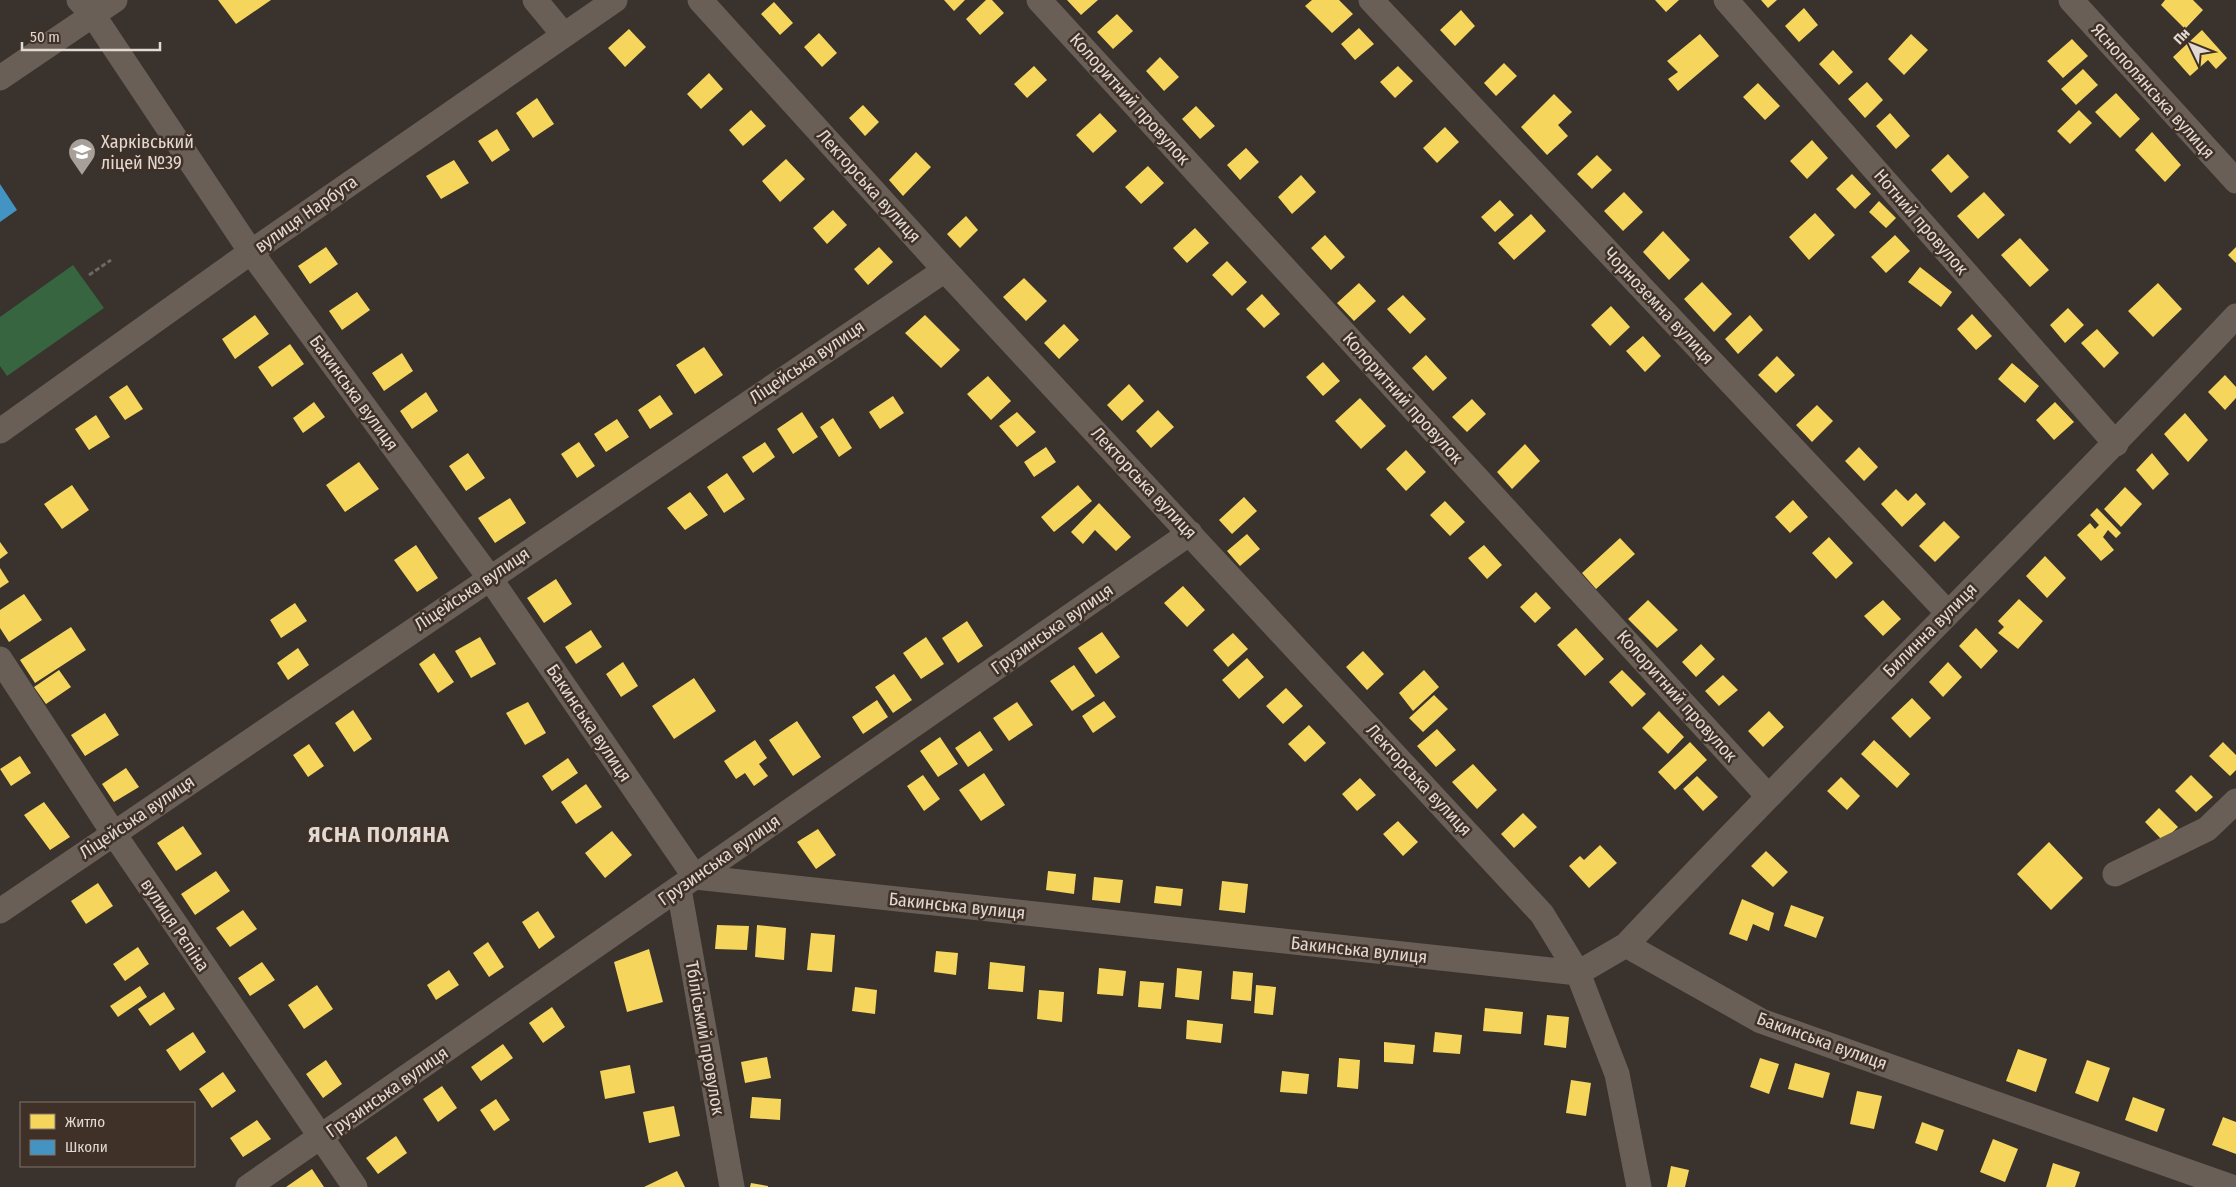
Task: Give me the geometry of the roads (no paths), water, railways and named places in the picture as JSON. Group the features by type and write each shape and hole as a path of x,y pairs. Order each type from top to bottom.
{"street":[{"path":"0,78 86,8 115,0"},
{"path":"535,0 564,35"},
{"name":"вулиця Нарбута","path":"0,431 251,252 615,0"},
{"name":"Лекторська вулиця","path":"700,0 945,270 1542,914 1578,974 1617,1074 1639,1187"},
{"name":"Колоритний провулок","path":"1039,0 1767,795"},
{"name":"Чорноземна вулиця","path":"1371,0 1947,612"},
{"name":"Нотний провулок","path":"1726,0 2116,444"},
{"name":"Яснополянська вулиця","path":"2071,0 2236,181"},
{"name":"Бакинська вулиця","path":"86,8 251,252 489,577 687,883 1578,974"},
{"name":"Ліцейська вулиця","path":"0,911 489,577 945,270"},
{"name":"Билинна вулиця","path":"1626,945 1767,795 2116,444 2236,316"},
{"name":"Грузинська вулиця","path":"248,1187 1190,533"},
{"name":"вулиця Рєпіна","path":"0,660 114,834 355,1187"},
{"path":"2115,874 2207,829 2236,801"},
{"name":"Тбіліський провулок","path":"687,883 732,1187"},
{"path":"1578,974 1626,945"},
{"name":"Бакинська вулиця","path":"1626,945 1762,1021 2232,1187"}],"place":[{"name":"Харківський ліцей №39","path":"82,176"}],"district":[{"name":"ЯСНА ПОЛЯНА","path":"379,834"}]}
